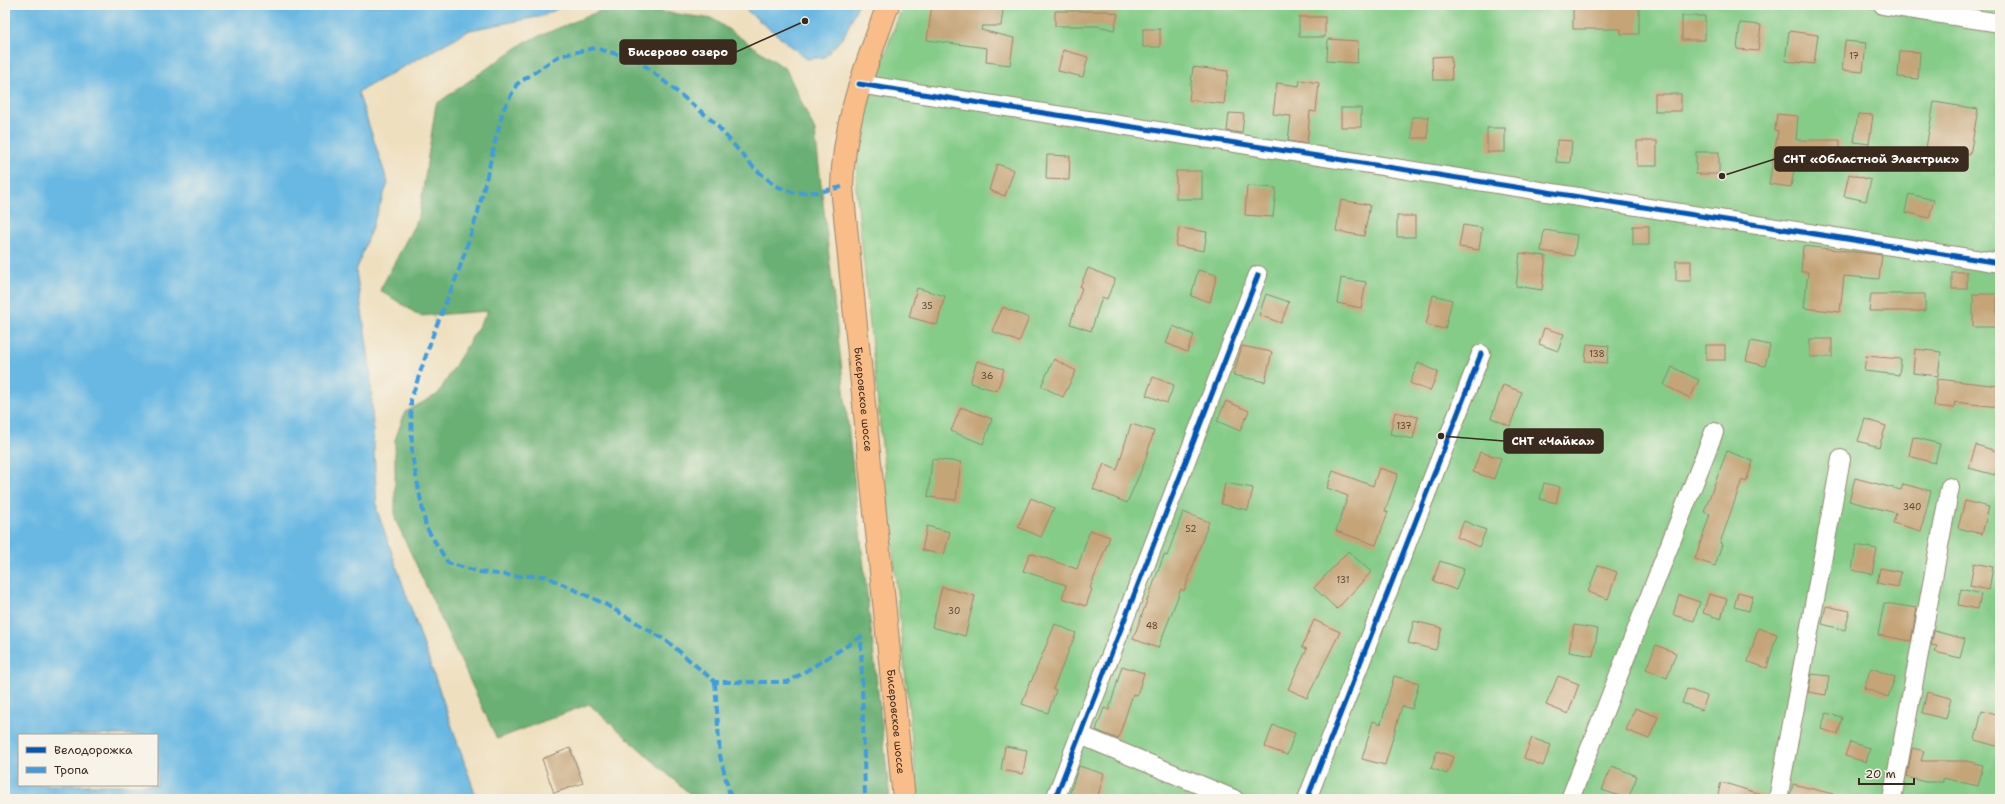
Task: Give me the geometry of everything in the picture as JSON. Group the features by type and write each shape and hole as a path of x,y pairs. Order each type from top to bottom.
{"main road":[{"name":"Бисеровское шоссе","path":"888,5 859,84 845,139 842,187 904,799"}],"street":[{"path":"1883,5 2000,23"},
{"path":"859,84 2000,263"},
{"path":"1055,799 1258,276"},
{"path":"1307,799 1481,354"},
{"path":"1570,799 1714,432"},
{"path":"1778,799 1841,459"},
{"path":"1892,799 1950,487"},
{"path":"1080,735 1234,799"}],"green space":[{"path":"614,5 713,19 786,69 815,131 890,799 691,799 691,795 589,704 497,739 395,519 395,440 405,412 438,394 488,311 420,316 380,290 419,216 436,104 525,42"},
{"path":"903,5 2000,5 2000,799 918,799 856,187 861,139 866,116 886,50"}],"water":[{"path":"5,5 565,5 543,16 470,30 358,92 388,183 356,271 370,366 377,510 477,799 5,799"},
{"path":"740,5 858,5 844,36 825,57 807,59"}],"building":[{"path":"932,5 962,5 1003,10 1001,26 982,26 981,30 1014,38 1010,65 986,62 987,48 927,40"},
{"path":"1573,5 1639,5 1639,34 1621,34 1621,29 1573,29"},
{"path":"1055,11 1106,11 1118,14 1114,30 1098,26 1055,26"},
{"path":"1682,16 1705,16 1705,40 1682,40"},
{"path":"1299,17 1325,17 1325,37 1299,37"},
{"path":"1740,23 1761,25 1758,51 1737,49"},
{"path":"1143,29 1160,29 1160,47 1143,47"},
{"path":"1789,31 1818,35 1814,64 1785,61"},
{"path":"1328,39 1358,41 1357,63 1327,61"},
{"path":"1845,41 1866,43 1863,72 1842,70"},
{"path":"1063,50 1088,57 1083,77 1058,71"},
{"path":"1900,51 1920,52 1918,79 1898,77"},
{"path":"1451,56 1452,80 1433,80 1432,57"},
{"path":"1193,67 1228,71 1224,104 1189,100"},
{"path":"1300,80 1319,83 1316,112 1310,111 1307,144 1288,141 1291,116 1273,114 1277,83 1299,86"},
{"path":"1655,94 1681,94 1681,111 1655,111"},
{"path":"1934,102 1978,109 1970,155 1926,148"},
{"path":"1341,108 1361,108 1361,127 1341,127"},
{"path":"1229,113 1244,114 1242,133 1227,131"},
{"path":"1777,114 1798,116 1796,140 1840,140 1840,158 1796,158 1791,187 1769,184 1778,131 1775,130"},
{"path":"1858,114 1873,115 1869,144 1854,142"},
{"path":"1412,117 1428,117 1428,138 1412,138"},
{"path":"1487,128 1505,128 1505,152 1487,152"},
{"path":"1557,140 1572,141 1570,163 1556,162"},
{"path":"1637,141 1657,141 1657,166 1637,166"},
{"path":"1696,152 1719,152 1719,174 1696,174"},
{"path":"1047,155 1070,156 1069,180 1046,179"},
{"path":"997,164 1014,170 1005,196 989,190"},
{"path":"1176,171 1202,171 1202,199 1176,199"},
{"path":"1849,174 1871,180 1866,201 1844,196"},
{"path":"1247,186 1276,188 1273,217 1245,215"},
{"path":"1909,194 1934,200 1929,218 1905,212"},
{"path":"1341,200 1370,205 1364,236 1336,231"},
{"path":"1397,216 1415,216 1415,237 1397,237"},
{"path":"1463,225 1482,228 1479,250 1459,247"},
{"path":"1633,226 1649,226 1649,245 1633,245"},
{"path":"1179,228 1207,232 1204,251 1176,246"},
{"path":"1544,230 1577,235 1574,256 1541,251"},
{"path":"1803,246 1882,255 1879,279 1844,276 1840,312 1804,308 1808,272 1801,272"},
{"path":"1520,253 1546,256 1542,290 1516,286"},
{"path":"1676,261 1691,261 1691,281 1676,281"},
{"path":"1088,268 1115,279 1107,299 1102,297 1091,331 1070,324 1082,288 1080,287"},
{"path":"1198,270 1217,275 1210,302 1191,296"},
{"path":"1952,272 1967,272 1967,289 1952,289"},
{"path":"1341,278 1366,282 1361,308 1337,303"},
{"path":"917,288 945,296 937,325 909,317"},
{"path":"1266,294 1289,302 1281,323 1259,315"},
{"path":"1871,294 1925,294 1925,311 1869,311"},
{"path":"1973,294 1997,294 1997,327 1973,327"},
{"path":"1433,295 1452,300 1445,329 1426,325"},
{"path":"1003,307 1029,318 1019,342 992,331"},
{"path":"1173,326 1194,335 1187,352 1166,343"},
{"path":"1544,328 1564,334 1558,351 1539,344"},
{"path":"1810,339 1832,339 1832,357 1810,357"},
{"path":"1751,341 1770,345 1765,366 1746,361"},
{"path":"1587,344 1609,346 1607,363 1585,361"},
{"path":"1706,345 1725,345 1725,360 1706,360"},
{"path":"1242,346 1272,352 1265,382 1233,375"},
{"path":"1915,349 1941,352 1938,376 1913,373"},
{"path":"1866,356 1901,359 1899,375 1864,371"},
{"path":"1054,359 1076,371 1063,397 1041,386"},
{"path":"977,361 1004,369 997,391 970,383"},
{"path":"1418,363 1438,372 1430,391 1410,383"},
{"path":"1672,367 1699,380 1690,398 1664,385"},
{"path":"1153,377 1174,385 1167,403 1146,395"},
{"path":"1937,379 2000,386 1998,407 1955,402 1954,408 1934,406"},
{"path":"1503,385 1522,392 1510,426 1491,418"},
{"path":"1226,401 1249,411 1240,431 1217,421"},
{"path":"961,407 992,419 983,444 951,431"},
{"path":"1395,412 1418,417 1413,439 1390,434"},
{"path":"1865,419 1886,426 1879,447 1858,441"},
{"path":"1131,424 1154,431 1144,464 1127,503 1093,489 1104,464 1117,470"},
{"path":"1913,437 1940,444 1935,463 1909,456"},
{"path":"1976,445 2000,452 1995,475 1969,468"},
{"path":"1727,451 1753,461 1746,482 1742,480 1720,543 1722,544 1715,566 1695,559 1710,514 1704,512"},
{"path":"1480,452 1501,458 1494,479 1473,472"},
{"path":"932,459 961,462 956,500 928,497"},
{"path":"1379,468 1398,474 1385,511 1388,512 1376,545 1336,531 1348,496 1327,488 1333,471 1373,486"},
{"path":"1855,478 1901,490 1903,484 1931,491 1921,531 1893,523 1896,513 1849,501"},
{"path":"1225,483 1253,488 1248,510 1221,504"},
{"path":"1544,483 1560,487 1556,503 1540,499"},
{"path":"1031,498 1054,508 1041,537 1018,527"},
{"path":"1965,501 1989,507 1982,534 1958,528"},
{"path":"1183,512 1209,522 1184,591 1181,589 1158,648 1133,639 1164,555 1167,556"},
{"path":"1464,521 1486,530 1479,547 1457,537"},
{"path":"927,526 950,532 944,555 922,550"},
{"path":"1090,530 1110,537 1090,588 1092,589 1086,606 1062,598 1066,585 1023,571 1030,553 1077,569"},
{"path":"1856,545 1877,549 1872,574 1852,570"},
{"path":"1348,551 1371,572 1337,609 1314,588"},
{"path":"1440,561 1464,569 1456,590 1433,581"},
{"path":"1974,563 1993,567 1989,590 1970,586"},
{"path":"1598,565 1617,572 1608,599 1588,592"},
{"path":"1880,568 1901,572 1898,587 1877,583"},
{"path":"942,587 975,596 965,636 932,627"},
{"path":"1961,589 1981,594 1978,609 1958,605"},
{"path":"1738,592 1753,596 1749,611 1734,607"},
{"path":"1709,594 1727,599 1721,619 1703,613"},
{"path":"1679,595 1700,602 1694,621 1673,615"},
{"path":"1884,603 1917,608 1911,641 1878,635"},
{"path":"1826,606 1850,611 1845,630 1822,624"},
{"path":"1314,620 1340,632 1307,698 1288,689 1307,649 1302,647"},
{"path":"1414,621 1442,628 1436,650 1408,643"},
{"path":"1055,624 1076,633 1053,689 1056,690 1048,713 1022,704 1030,681 1031,682"},
{"path":"1574,625 1598,629 1593,656 1569,652"},
{"path":"1758,628 1777,634 1767,668 1748,662"},
{"path":"1934,631 1965,639 1960,658 1935,652 1937,646 1931,645"},
{"path":"1656,645 1676,653 1667,678 1646,669"},
{"path":"1122,666 1144,673 1137,695 1133,694 1118,739 1096,730 1104,708 1109,710"},
{"path":"1871,668 1895,677 1888,697 1864,688"},
{"path":"1812,674 1829,676 1826,695 1808,692"},
{"path":"1394,676 1419,683 1412,709 1402,706 1385,765 1362,759 1373,721 1381,724"},
{"path":"1558,676 1579,684 1568,714 1546,705"},
{"path":"1687,689 1707,696 1702,710 1682,703"},
{"path":"1927,692 1951,698 1946,719 1922,713"},
{"path":"1635,708 1658,717 1649,739 1626,730"},
{"path":"1982,711 2000,716 2000,747 1975,740"},
{"path":"1826,713 1842,717 1838,734 1821,729"},
{"path":"1273,725 1295,733 1287,755 1265,747"},
{"path":"1532,738 1551,745 1543,766 1524,758"},
{"path":"1850,742 1870,748 1866,762 1845,756"},
{"path":"1005,746 1027,750 1023,774 1001,770"},
{"path":"570,748 583,783 554,793 542,759"},
{"path":"1912,748 1924,751 1921,761 1966,761 1983,765 1978,786 1943,778 1943,782 1925,782 1907,777"},
{"path":"1437,751 1453,757 1447,774 1431,768"},
{"path":"1079,766 1104,774 1097,799 1068,799"},
{"path":"1612,766 1637,776 1628,799 1602,790"},
{"path":"1721,782 1764,795 1764,799 1717,799"},
{"path":"1793,784 1833,794 1832,799 1789,799"}],"marked path":[{"path":"842,187 819,192 795,193 776,186 754,168 714,122 638,60 595,48 559,56 517,84 503,110 478,212 458,273 434,332 411,399 412,455 426,527 448,563 480,572 515,576 545,576 605,604 667,641 715,682 788,682 861,637 865,799"},
{"path":"715,682 720,756 731,799"}],"cycle path":[{"path":"859,84 2000,263"},
{"path":"1055,799 1258,275"},
{"path":"1307,799 1481,354"}],"place":[{"name":"Бисерово озеро","path":"805,21"},
{"name":"СНТ «Областной Электрик»","path":"1722,176"},
{"name":"СНТ «Чайка»","path":"1441,436"}]}
